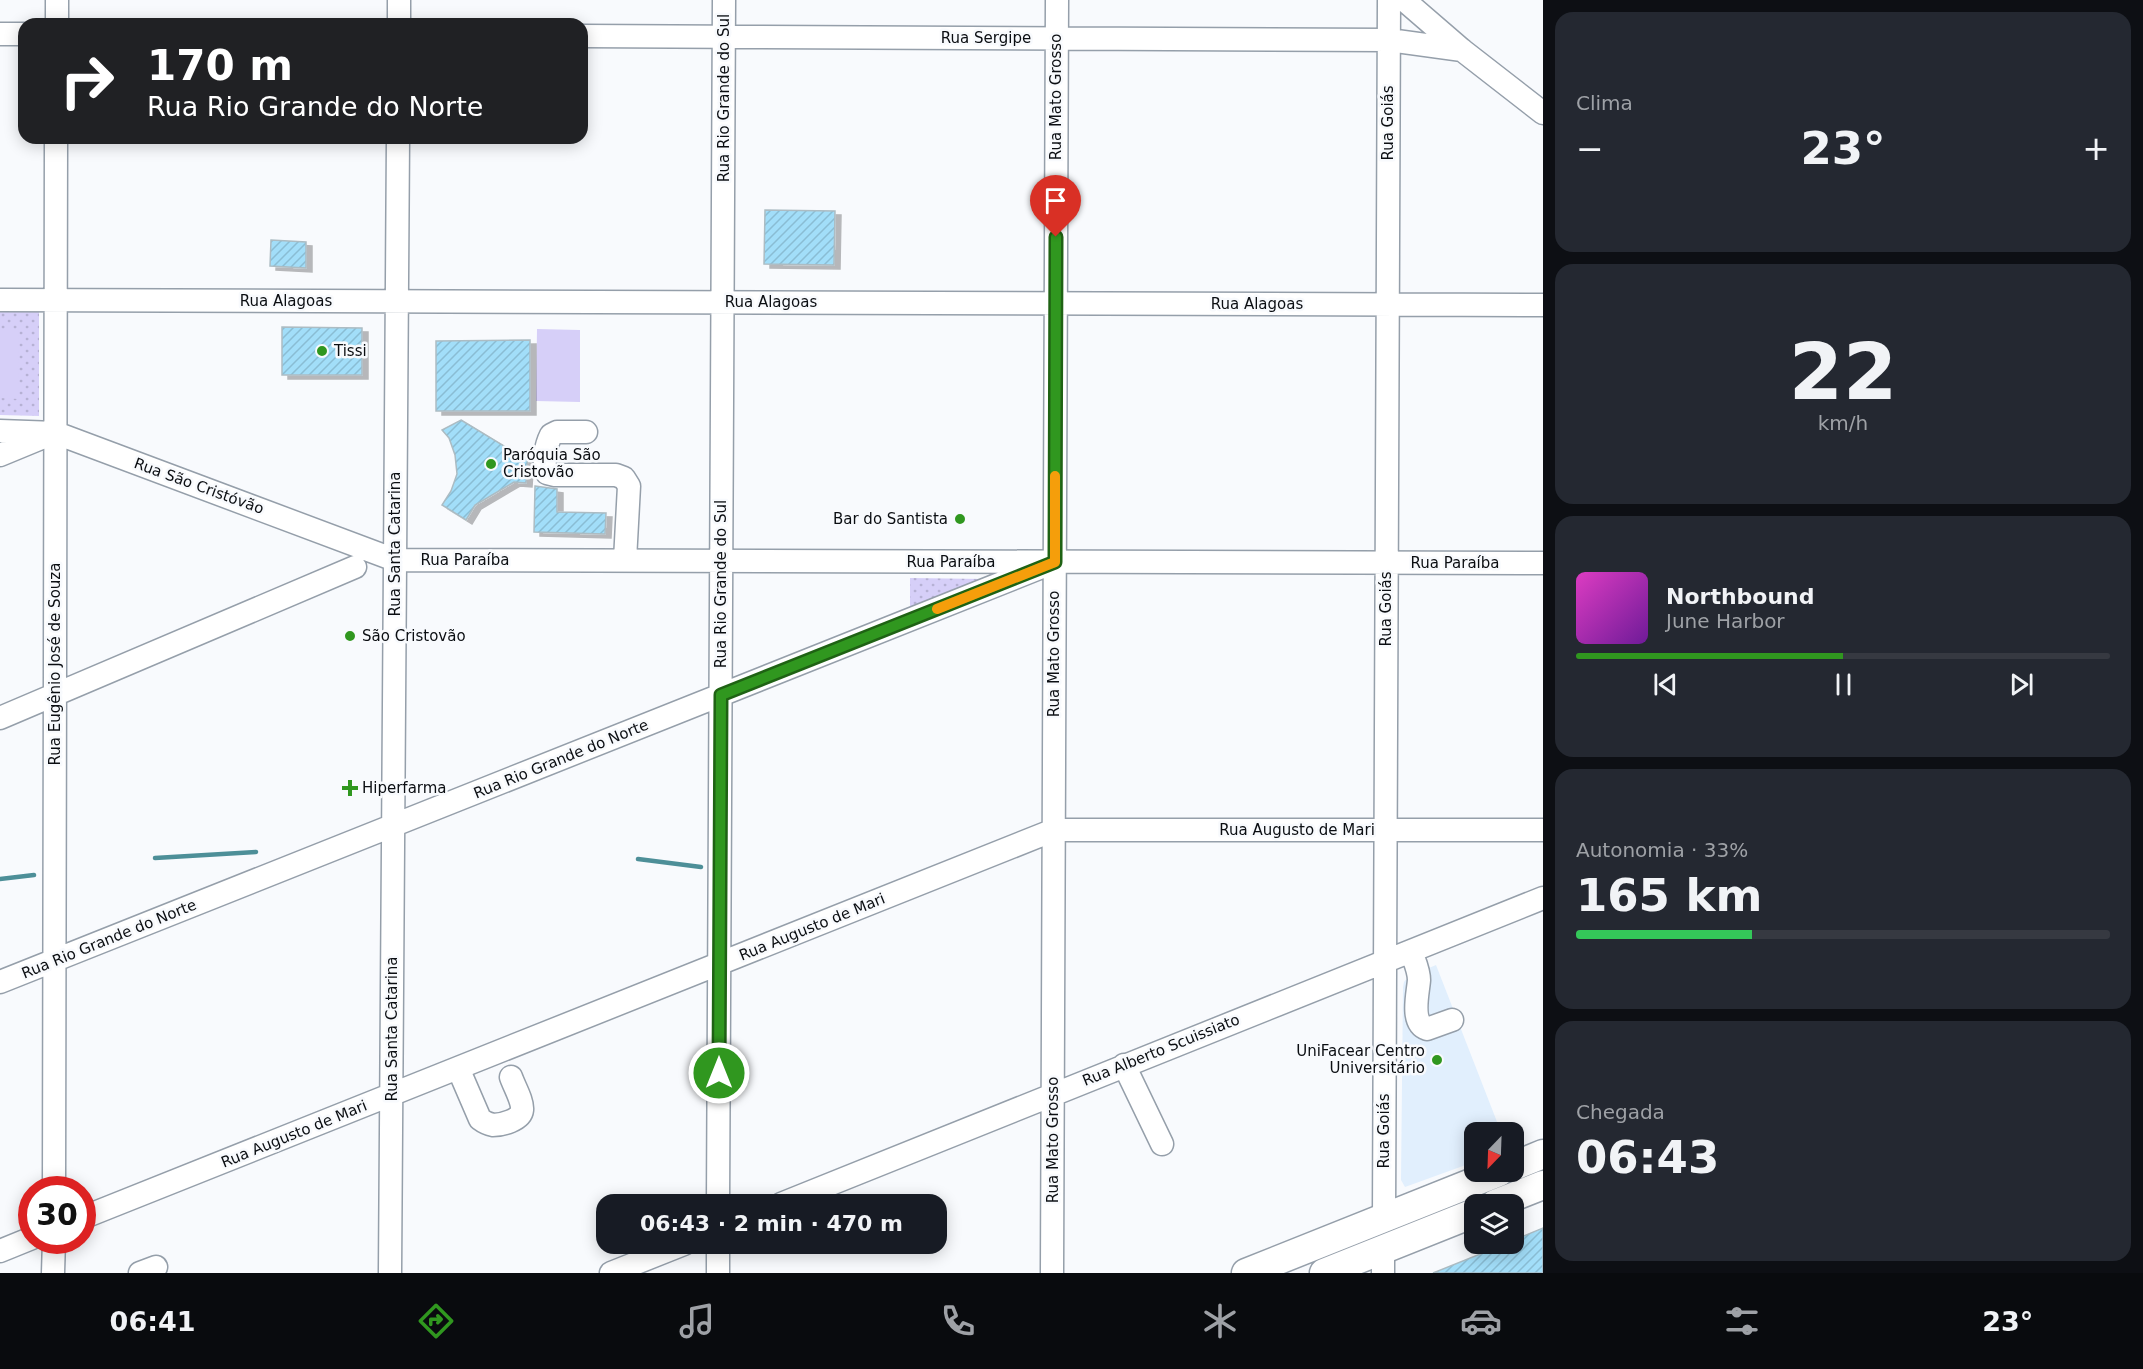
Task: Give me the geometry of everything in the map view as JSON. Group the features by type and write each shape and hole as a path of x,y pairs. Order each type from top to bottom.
{"main road":[{"path":"1524,1162 1543,1154"},
{"path":"1246,1273 1474,1182"},
{"path":"1520,1194 1543,1185"},
{"path":"1324,1273 1383,1261 1464,1218"}],"street":[{"path":"57,0 57,18"},
{"path":"399,0 399,18"},
{"name":"Rua Rio Grande do Sul","path":"718,1194 724,0"},
{"name":"Rua Mato Grosso","path":"1052,1273 1057,0"},
{"name":"Rua Goiás","path":"1384,1218 1389,0"},
{"path":"1404,0 1462,50 1543,113"},
{"path":"0,34 18,34"},
{"name":"Rua Sergipe","path":"588,36 1389,40 1462,50"},
{"name":"Rua Eugênio José de Souza","path":"54,1176 56,144"},
{"name":"Rua Santa Catarina","path":"390,1273 398,144"},
{"name":"Rua Alagoas","path":"0,300 1543,305"},
{"name":"Rua São Cristóvão","path":"0,431 56,433 395,560"},
{"path":"586,432 557,432 550,435 544,468 547,473 555,475 616,475 624,478 629,486 625,560"},
{"path":"0,455 56,433"},
{"name":"Rua Paraíba","path":"395,560 1543,563"},
{"name":"Rua Rio Grande do Norte","path":"0,982 1055,562"},
{"path":"0,718 355,567"},
{"name":"Rua Augusto de Mari","path":"96,1212 1054,830 1543,830"},
{"name":"Rua Alberto Scuissiato","path":"805,1194 1543,898"},
{"path":"1411,951 1419,979 1417,996 1420,1026 1427,1029 1452,1020"},
{"path":"1124,1065 1162,1144"},
{"path":"458,1068 480,1119 487,1124 496,1125 516,1118 521,1113 522,1108 511,1077"},
{"path":"0,1251 18,1244"},
{"path":"53,1273 54,1254"},
{"path":"611,1273 659,1254"},
{"path":"718,1254 718,1273"}],"shaded area":[{"path":"0,311 39,312 39,416 0,415"},
{"path":"537,329 580,330 580,402 536,401"},
{"path":"0,330 19,330 18,399 0,398"},
{"path":"910,578 984,579 910,608"},
{"name":"UniFacear Centro Universitário","path":"1436,965 1497,1122 1464,1122 1464,1166 1405,1187 1401,1180 1403,987 1408,977"}],"building":[{"path":"765,210 835,211 834,265 764,264"},
{"path":"271,240 306,242 306,268 270,266"},
{"name":"Tissi","path":"282,327 362,328 362,375 282,375"},
{"path":"530,340 530,411 436,411 436,341"},
{"name":"Paróquia São Cristovão","path":"461,420 514,452 528,452 526,483 514,482 475,505 466,520 442,505 451,491 457,474 455,455 449,438 442,430"},
{"path":"535,486 557,489 557,512 606,513 605,534 534,532"},
{"path":"1543,1228 1543,1273 1433,1273 1480,1254 1524,1254 1524,1236"}],"waterway":[{"path":"155,858 256,852"},
{"path":"638,859 701,867"},
{"path":"0,879 34,875"}],"slow traffic":[{"path":"937,609 1055,562 1055,476"}],"place":[{"name":"Tissi","path":"322,351"},
{"name":"Paróquia São Cristovão","path":"491,464"},
{"name":"Bar do Santista","path":"960,519"},
{"name":"São Cristovão","path":"350,636"},
{"name":"Hiperfarma","path":"350,788"},
{"name":"UniFacear Centro Universitário","path":"1437,1060"}],"route":[{"path":"719,1073 721,695 1055,562 1056,237"}]}
